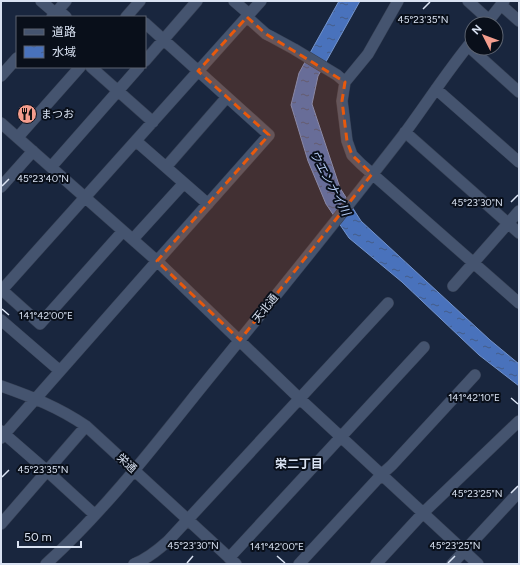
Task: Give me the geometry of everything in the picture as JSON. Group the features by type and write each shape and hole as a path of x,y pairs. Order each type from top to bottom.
{"street":[{"path":"41,1 58,14 66,1"},
{"path":"132,15 140,1"},
{"path":"146,60 197,1"},
{"path":"234,1 266,34 294,49 341,79"},
{"path":"123,231 40,324 2,290 260,1"},
{"path":"398,1 368,54 341,79 347,142 352,155 360,164 519,303"},
{"path":"468,1 482,16"},
{"path":"492,16 502,3 519,21"},
{"path":"95,515 47,471 2,435 36,399 157,260 269,135 146,24"},
{"name":"天北通","path":"46,564 95,515 135,470 405,132 464,51"},
{"path":"483,56 519,92"},
{"path":"1,76 16,59"},
{"path":"18,137 79,68"},
{"path":"92,68 153,122"},
{"path":"51,167 139,68"},
{"path":"436,89 519,162"},
{"path":"166,167 228,97"},
{"path":"1,123 157,260 300,399 342,436 478,564"},
{"path":"405,132 519,233"},
{"path":"136,141 208,204"},
{"path":"1,187 33,151"},
{"path":"133,239 184,183"},
{"path":"453,286 519,211"},
{"path":"134,564 155,552 168,541 388,303"},
{"path":"1,320 60,371"},
{"path":"233,561 342,436 424,347"},
{"path":"299,564 382,474 392,466 475,375"},
{"name":"栄通","path":"1,386 36,399 62,411 86,426 233,561"},
{"path":"376,564 423,513 519,421"},
{"path":"1,524 86,426"},
{"path":"452,564 519,492"}],"highlighted area":[{"path":"247,17 266,34 345,82 342,101 347,141 352,155 372,174 240,340 157,261 269,135 198,71"}],"water":[{"name":"ウエンナイ川","path":"339,1 360,1 318,76 312,104 340,188 361,221 490,340 519,364 519,386 479,355 402,282 349,238 326,204 308,161 291,105 299,73"}],"place":[{"name":"まつお","path":"27,114"}],"district":[{"name":"栄二丁目","path":"299,464"}]}
